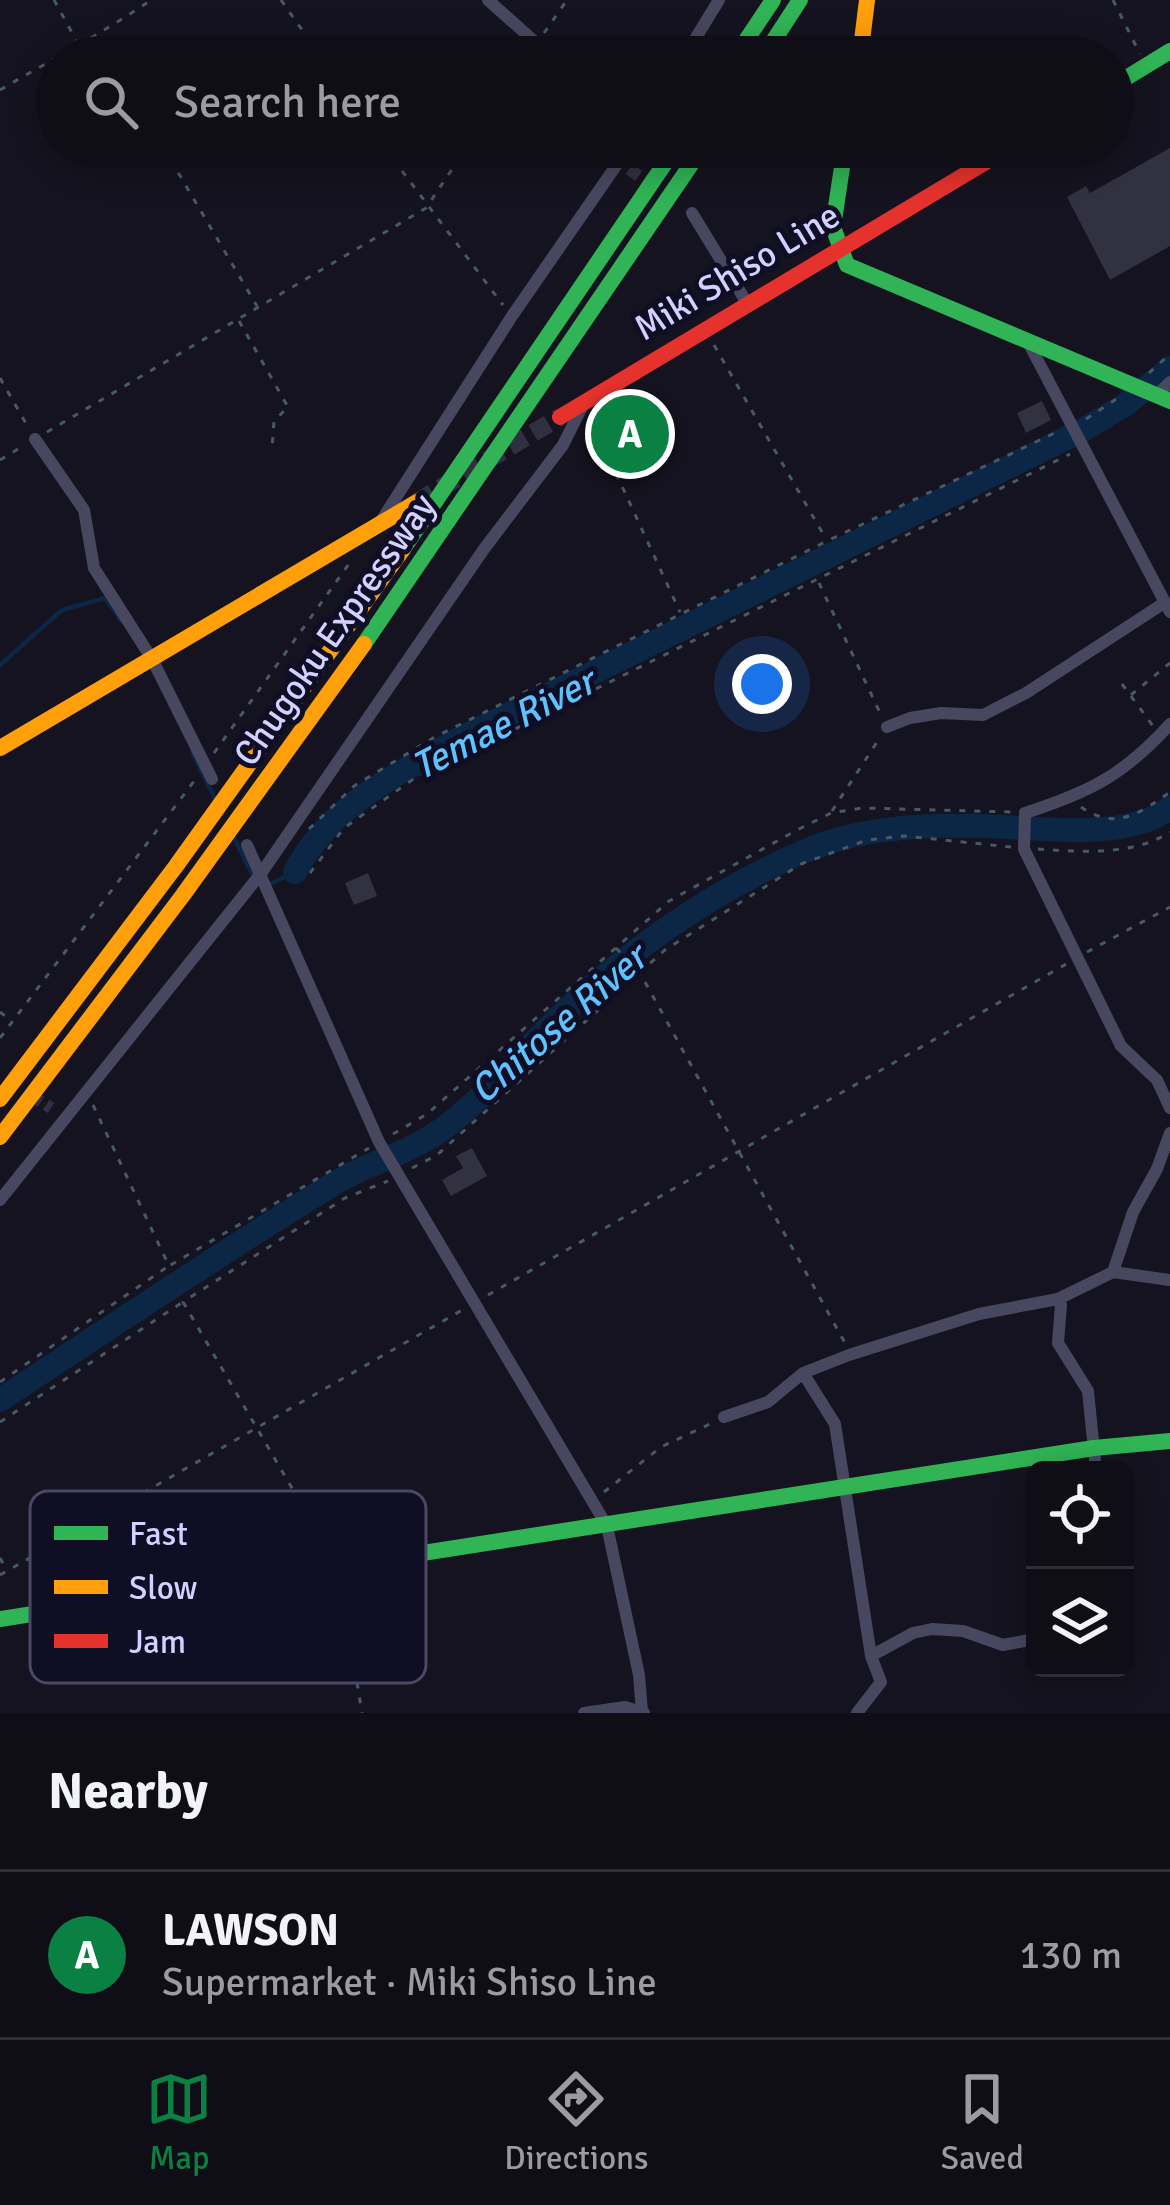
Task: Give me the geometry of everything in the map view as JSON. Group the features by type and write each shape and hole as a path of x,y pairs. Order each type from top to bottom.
{"main road":[{"path":"749,36 773,0"},
{"path":"777,36 800,0"},
{"path":"860,2 860,36"},
{"path":"1134,74 1170,51"},
{"name":"Chugoku Expressway","path":"0,1099 248,770 395,564 662,168"},
{"name":"Chugoku Expressway","path":"0,1138 351,667 689,168"},
{"path":"842,168 833,227 847,265 1154,391"},
{"name":"Miki Shiso Line","path":"560,417 976,168"},
{"path":"0,748 417,502"},
{"path":"426,1554 1094,1448 1170,1441"},
{"path":"0,1619 30,1614"}],"street":[{"path":"488,0 528,36"},
{"path":"697,36 719,0"},
{"path":"378,525 512,316 622,168"},
{"path":"692,214 747,303"},
{"path":"887,728 910,718 983,715 1167,608 1027,340"},
{"path":"0,1200 262,872 484,549 562,445 584,403"},
{"path":"34,440 84,510 94,568 152,659 209,772"},
{"path":"1165,730 1133,764 1026,816 1024,845 1121,1046 1156,1080 1170,1108"},
{"path":"248,845 396,1174 607,1526 644,1713 625,1707 584,1713"},
{"path":"51,1108 66,1119"},
{"path":"1113,1272 1133,1212 1170,1133"},
{"path":"724,1417 768,1402 803,1373 849,1354 979,1314 1058,1299 1113,1272 1170,1280"},
{"path":"1058,1299 1058,1343 1088,1391 1095,1461"},
{"path":"803,1373 835,1424 880,1688 856,1713"},
{"path":"871,1656 913,1633 932,1629 963,1631 1004,1646 1026,1641"}],"path":[{"path":"53,0 73,36"},
{"path":"100,35 151,0"},
{"path":"281,0 306,36"},
{"path":"542,36 567,0"},
{"path":"1113,0 1132,36"},
{"path":"1134,41 1147,66"},
{"path":"0,90 36,69"},
{"path":"175,168 258,308"},
{"path":"398,168 512,316"},
{"path":"0,460 426,208 453,168"},
{"path":"940,168 949,184"},
{"path":"238,319 288,407 274,422 272,449"},
{"path":"704,330 827,541"},
{"path":"310,873 344,828 412,780 817,580 1076,437 1095,414 1154,391 1170,354"},
{"path":"0,377 34,440"},
{"path":"584,403 681,613"},
{"path":"297,842 323,813 392,760 827,541 1076,437"},
{"path":"0,1038 209,772 349,563"},
{"path":"817,580 887,728 831,813"},
{"path":"1131,695 1170,663"},
{"path":"1122,684 1165,730"},
{"path":"1070,798 1103,820 1140,813 1170,793"},
{"path":"0,1382 169,1266 428,1114 669,901 831,813 908,807 1026,816"},
{"path":"0,1422 345,1198 437,1155 637,971 717,914 825,853 867,840 904,836 1118,849 1156,841 1170,832"},
{"path":"145,1491 1170,907"},
{"path":"616,949 637,971 849,1354"},
{"path":"0,1012 11,1021"},
{"path":"87,1093 169,1266"},
{"path":"183,1302 294,1491"},
{"path":"594,1500 662,1447 724,1417"},
{"path":"0,1575 30,1557"},
{"path":"0,1558 7,1570"},
{"path":"357,1683 362,1713"}],"building":[{"path":"1170,148 1170,246 1110,280 1067,197 1086,186 1090,193"},
{"path":"1042,401 1051,420 1026,433 1017,413"},
{"path":"637,420 650,442 624,457 611,435"},
{"path":"368,873 377,896 354,905 345,883"},
{"path":"472,1148 487,1176 451,1196 442,1180 463,1168 456,1156"}],"waterway":[{"name":"Temae River","path":"295,872 309,849 345,811 410,767 1083,430 1125,405 1170,368"},
{"name":"Temae River","path":"0,665 62,610 105,598 121,621"},
{"name":"Temae River","path":"192,752 216,801"},
{"name":"Chitose River","path":"0,1400 335,1183 435,1134 625,960 682,918 773,866 825,843 889,830 954,826 1102,829 1128,826 1170,808"},
{"name":"Temae River","path":"234,838 253,876"},
{"name":"Temae River","path":"268,885 295,872"}],"tunnel":[{"path":"629,169 652,185"},
{"path":"417,502 560,417"},
{"path":"31,1095 51,1108"}],"traffic: fast":[{"path":"749,36 773,0"},
{"path":"777,36 800,0"},
{"path":"1134,73 1170,51"},
{"path":"403,549 662,168"},
{"path":"364,644 689,168"},
{"path":"842,168 833,227 847,265 1170,401"},
{"path":"426,1552 1094,1448 1170,1441"},
{"path":"0,1619 30,1614"}],"traffic: slow":[{"path":"863,36 867,0"},
{"path":"0,748 417,502"},
{"path":"0,1099 176,866 403,549"},
{"path":"0,1137 364,644"}],"traffic: jam":[{"path":"560,417 976,168"}],"place":[{"name":"LAWSON","path":"630,434"}]}
